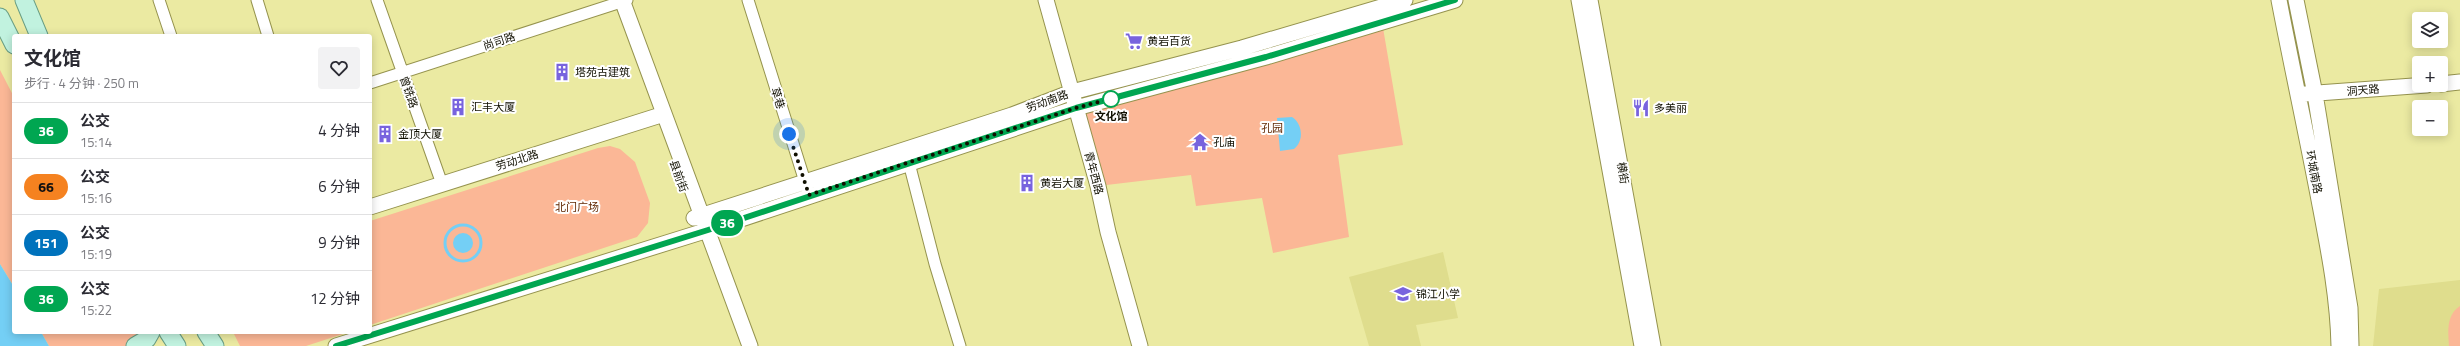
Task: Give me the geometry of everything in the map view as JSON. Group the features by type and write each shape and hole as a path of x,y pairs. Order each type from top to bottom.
{"main road":[{"path":"24,0 38,34"},
{"name":"县前街","path":"624,0 659,99 661,115 698,217 714,248 750,346"},
{"name":"青年西路","path":"1046,0 1140,346"},
{"name":"劳动南路","path":"698,217 807,189 1072,92 1242,48 1405,0"},
{"path":"336,346 704,231 807,189 909,163 1076,108 1266,57 1455,0"},
{"name":"横街","path":"1579,0 1642,346"},
{"name":"横街","path":"1590,0 1653,346"},
{"name":"环城南路","path":"2279,0 2299,95 2331,265 2338,311 2339,346"},
{"path":"2296,0 2315,94 2350,308 2351,346"},
{"path":"0,16 12,41"},
{"path":"2448,83 2460,82"},
{"name":"洞天路","path":"2299,95 2412,86"},
{"name":"劳动北路","path":"372,206 661,115"},
{"path":"135,346 147,339 150,334"},
{"path":"169,334 177,346"},
{"path":"207,334 215,346"}],"street":[{"path":"158,0 170,34"},
{"path":"257,0 267,34"},
{"name":"曾铣路","path":"377,0 442,184"},
{"name":"尚司路","path":"372,82 624,0"},
{"name":"草巷","path":"748,0 807,189"},
{"path":"909,163 935,264 960,346"}],"shaded area":[{"name":"锦江小学","path":"1443,252 1458,318 1416,325 1421,346 1369,346 1349,277"},
{"path":"2460,280 2460,346 2373,346 2379,289"}],"green space":[{"name":"孔园","path":"1382,22 1403,145 1338,155 1349,237 1273,253 1262,198 1196,206 1191,175 1098,186 1076,108"},
{"path":"0,70 12,93 12,284 0,264"},
{"name":"北门广场","path":"610,146 620,149 635,162 650,203 648,223 637,237 372,324 372,220 598,148"},
{"path":"2460,306 2460,346 2449,346 2448,330 2450,319 2455,310"},
{"path":"42,334 145,334 152,346 49,346"},
{"path":"234,334 343,334 306,346 240,346"}],"water":[{"path":"1292,117 1296,120 1300,128 1301,137 1294,149 1280,151 1277,118"},
{"path":"463,233 470,236 473,243 470,250 463,253 456,250 453,243 456,236"},
{"path":"0,264 12,284 12,334 42,334 49,346 0,346"}],"waterway":[{"path":"463,225 476,230 481,243 476,256 463,261 450,256 445,243 450,230 463,225"}],"bus line":[{"name":"36","path":"336,346 444,314 708,230 809,195 1076,108 1266,57 1455,0"}],"place":[{"name":"黄岩百货","path":"1134,41"},
{"name":"塔苑古建筑","path":"562,72"},
{"name":"文化馆","path":"1111,99"},
{"name":"汇丰大厦","path":"458,107"},
{"name":"多美丽","path":"1641,108"},
{"name":"金顶大厦","path":"385,134"},
{"name":"孔庙","path":"1200,142"},
{"name":"黄岩大厦","path":"1027,183"},
{"name":"锦江小学","path":"1403,294"}],"route":[{"path":"789,134 809,195 1076,108 1117,97 1111,99"}]}
